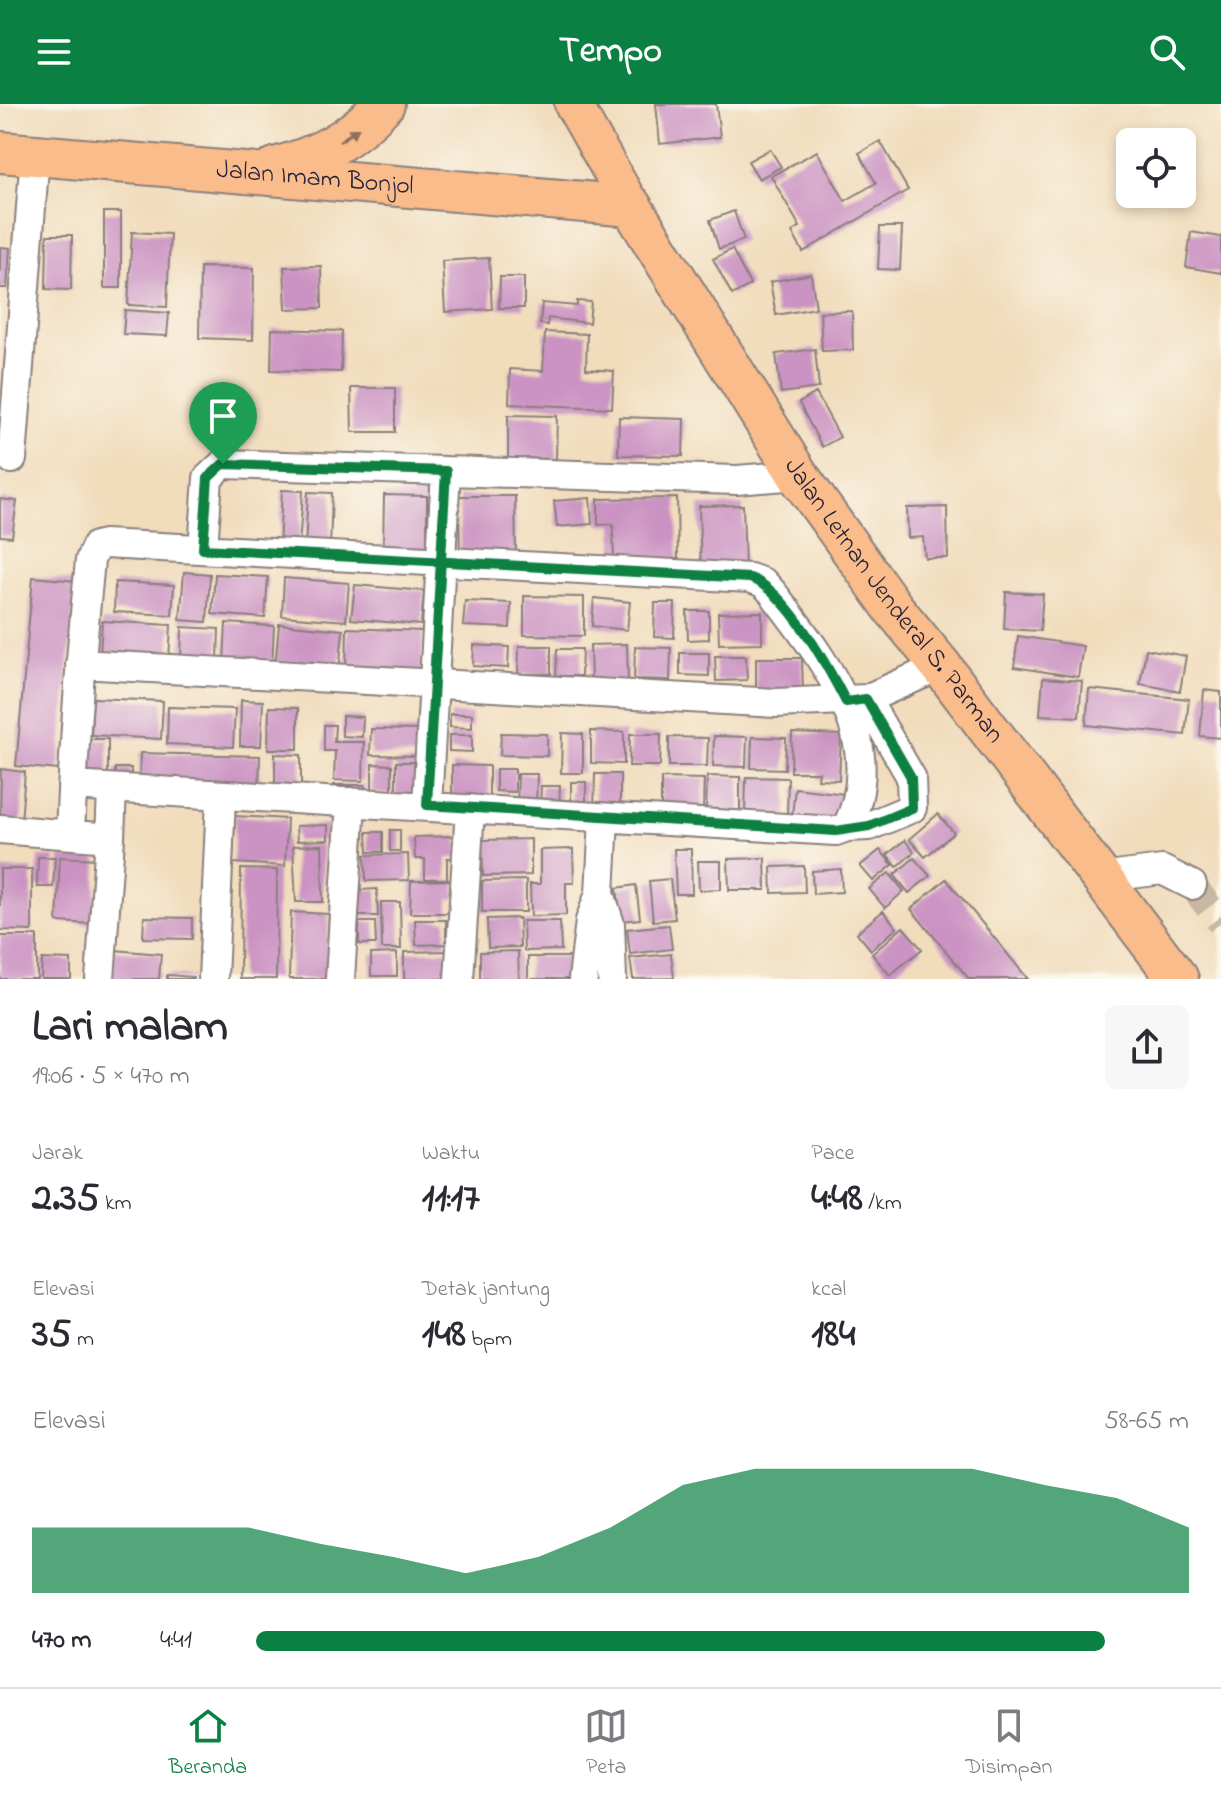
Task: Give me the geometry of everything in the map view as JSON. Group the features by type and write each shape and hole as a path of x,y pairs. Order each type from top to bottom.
{"highway":[{"path":"260,173 317,157 358,131 382,106"},
{"name":"Jalan Imam Bonjol","path":"18,153 631,206"},
{"name":"Jalan Letnan Jenderal S. Parman","path":"631,206 798,475 934,670 1178,979"}],"main road":[{"path":"573,104 631,206"}],"street":[{"path":"12,459 18,153"},
{"path":"203,549 208,478 223,464 737,480 798,475"},
{"path":"427,805 446,471"},
{"path":"70,833 72,786 80,664 90,560 96,546 750,578 764,583 814,646 866,698 911,777 912,808 869,826 836,831 72,786"},
{"path":"80,664 702,700 866,698 934,670"},
{"path":"847,827 856,808 861,774 859,740 866,698"},
{"path":"100,979 112,790"},
{"path":"213,979 221,797"},
{"path":"340,979 351,802"},
{"path":"459,979 470,809"},
{"path":"583,979 590,921 600,893 604,819"},
{"path":"0,829 110,838"},
{"path":"1101,878 1162,870 1192,885"},
{"path":"600,893 610,924 612,979"}],"building":[{"path":"656,104 716,104 720,137 660,144"},
{"path":"880,141 908,190 803,252 792,232 800,227 771,176 817,151 845,201 876,183 859,153"},
{"path":"770,149 781,167 759,179 748,161"},
{"path":"734,211 744,240 719,249 710,220"},
{"path":"104,212 121,212 121,288 104,288"},
{"path":"880,227 902,227 900,270 878,269"},
{"path":"132,232 170,234 167,307 128,305"},
{"path":"1191,232 1221,237 1221,273 1186,267"},
{"path":"47,235 72,235 71,290 46,289"},
{"path":"0,247 10,248 7,288 0,288"},
{"path":"732,249 750,285 732,295 713,259"},
{"path":"489,258 492,309 445,312 442,261"},
{"path":"321,266 322,308 286,309 284,267"},
{"path":"200,267 254,268 253,340 199,338"},
{"path":"811,274 816,308 776,315 770,282"},
{"path":"500,277 524,277 524,308 499,308"},
{"path":"577,301 591,302 589,323 548,318 547,325 540,324 542,303 577,306"},
{"path":"125,310 169,313 167,336 123,334"},
{"path":"852,311 853,350 822,351 820,312"},
{"path":"272,329 342,331 341,372 271,370"},
{"path":"545,332 587,334 586,369 614,371 612,408 509,404 510,369 543,371"},
{"path":"815,349 819,388 781,393 776,354"},
{"path":"351,388 395,388 395,432 352,432"},
{"path":"816,393 840,437 822,447 799,403"},
{"path":"508,415 557,416 556,459 508,458"},
{"path":"619,417 684,419 683,456 618,455"},
{"path":"282,490 303,491 299,548 279,547"},
{"path":"308,492 332,493 330,549 305,548"},
{"path":"384,495 427,496 427,551 383,551"},
{"path":"459,496 515,496 516,556 460,557"},
{"path":"590,498 592,524 557,527 554,501"},
{"path":"677,498 678,562 614,563 613,524 598,525 598,499"},
{"path":"0,499 17,501 12,537 0,536"},
{"path":"743,505 745,568 701,570 699,506"},
{"path":"947,507 948,558 925,558 923,537 908,538 907,508"},
{"path":"184,572 210,574 207,622 180,620"},
{"path":"215,574 268,577 265,618 212,614"},
{"path":"33,577 76,581 59,770 16,766"},
{"path":"284,578 349,583 346,621 282,616"},
{"path":"115,582 174,585 172,615 114,612"},
{"path":"355,585 424,591 421,625 351,619"},
{"path":"1006,592 1043,594 1040,631 1004,629"},
{"path":"524,596 584,597 584,636 524,635"},
{"path":"594,598 630,602 627,630 592,626"},
{"path":"465,601 511,603 510,628 463,626"},
{"path":"655,603 675,603 674,638 654,637"},
{"path":"687,611 709,611 709,639 688,640"},
{"path":"762,612 762,643 719,644 718,613"},
{"path":"102,621 171,625 169,660 100,656"},
{"path":"226,623 274,626 272,667 224,664"},
{"path":"279,624 343,630 339,673 275,668"},
{"path":"182,627 219,629 218,661 181,659"},
{"path":"347,628 423,631 421,675 346,673"},
{"path":"1018,636 1083,646 1078,677 1014,667"},
{"path":"627,644 628,682 591,683 590,645"},
{"path":"474,645 509,647 508,668 473,666"},
{"path":"519,646 551,646 551,674 518,674"},
{"path":"635,647 671,648 670,680 634,679"},
{"path":"557,649 582,649 581,676 556,676"},
{"path":"1146,649 1186,656 1180,691 1140,684"},
{"path":"680,653 709,653 709,676 680,675"},
{"path":"715,656 746,656 747,680 716,681"},
{"path":"756,658 802,658 803,693 756,694"},
{"path":"1043,678 1082,681 1079,717 1040,715"},
{"path":"1089,689 1189,699 1185,735 1086,725"},
{"path":"1204,690 1221,692 1221,738 1200,736"},
{"path":"93,698 163,701 161,739 91,735"},
{"path":"241,700 263,701 261,746 240,746"},
{"path":"168,707 235,709 233,747 167,744"},
{"path":"269,707 298,708 298,749 268,749"},
{"path":"450,714 472,714 472,728 450,727"},
{"path":"342,716 363,717 362,737 342,736"},
{"path":"324,725 335,725 334,742 364,742 363,781 334,780 335,751 324,751"},
{"path":"371,729 419,730 419,756 370,755"},
{"path":"591,731 624,732 624,764 591,763"},
{"path":"501,733 547,734 547,756 500,755"},
{"path":"562,733 583,734 583,773 561,773"},
{"path":"792,733 841,735 839,780 818,779 819,772 791,772"},
{"path":"630,734 661,734 660,766 629,766"},
{"path":"449,735 472,735 472,752 449,751"},
{"path":"714,736 747,737 746,767 713,766"},
{"path":"669,737 708,738 707,766 669,766"},
{"path":"752,737 786,738 785,769 751,768"},
{"path":"86,739 108,739 108,782 87,782"},
{"path":"140,753 260,756 259,788 139,786"},
{"path":"275,754 301,755 301,794 275,793"},
{"path":"396,762 420,762 419,800 396,800"},
{"path":"372,764 392,765 392,794 372,794"},
{"path":"452,765 489,766 489,803 452,802"},
{"path":"115,768 131,768 131,788 115,789"},
{"path":"1,769 25,772 21,822 0,820"},
{"path":"496,769 515,769 515,792 496,791"},
{"path":"518,774 537,774 536,810 517,810"},
{"path":"595,774 620,774 620,811 594,811"},
{"path":"707,776 740,777 740,813 706,813"},
{"path":"746,777 788,778 787,816 745,815"},
{"path":"661,778 704,779 703,811 661,810"},
{"path":"571,782 586,782 586,811 571,811"},
{"path":"334,785 365,785 365,799 333,798"},
{"path":"541,786 560,786 559,808 540,808"},
{"path":"795,788 845,794 841,822 792,816"},
{"path":"938,814 954,833 925,857 909,839"},
{"path":"235,816 287,819 285,866 233,863"},
{"path":"328,825 328,840 297,841 296,826"},
{"path":"390,830 400,830 400,851 390,851"},
{"path":"367,832 383,832 383,852 368,852"},
{"path":"458,836 458,858 447,858 447,879 425,879 425,859 415,859 414,837"},
{"path":"531,839 531,875 483,876 482,840"},
{"path":"905,840 914,852 897,867 887,855"},
{"path":"322,845 323,902 296,902 293,846"},
{"path":"573,849 574,883 566,883 566,915 531,916 530,884 540,884 540,850"},
{"path":"674,849 691,849 692,894 676,894"},
{"path":"880,850 893,865 873,881 860,866"},
{"path":"408,854 409,880 366,881 365,855"},
{"path":"38,857 55,857 53,887 37,887"},
{"path":"60,857 97,859 94,924 57,922"},
{"path":"765,858 766,890 729,890 728,859"},
{"path":"914,858 930,876 909,893 894,875"},
{"path":"698,861 721,861 721,889 699,890"},
{"path":"804,866 805,892 772,893 771,867"},
{"path":"0,869 32,869 32,931 0,930"},
{"path":"241,869 277,870 276,979 240,979"},
{"path":"841,869 842,892 813,894 812,871"},
{"path":"889,873 904,891 885,908 869,889"},
{"path":"670,879 675,919 653,921 649,881"},
{"path":"946,879 1028,979 969,979 911,909"},
{"path":"455,880 455,899 449,899 449,913 410,913 411,881"},
{"path":"526,880 526,912 482,912 482,881"},
{"path":"636,885 640,919 621,921 617,888"},
{"path":"377,889 378,916 359,916 359,890"},
{"path":"381,902 400,902 401,949 382,949"},
{"path":"883,911 897,928 871,950 857,933"},
{"path":"291,912 329,914 326,979 289,979"},
{"path":"144,917 192,918 192,939 143,938"},
{"path":"519,918 520,947 488,948 487,919"},
{"path":"415,920 446,920 446,944 416,945"},
{"path":"523,921 560,921 561,950 524,951"},
{"path":"359,922 375,922 376,944 359,944"},
{"path":"669,925 672,949 630,954 627,929"},
{"path":"903,927 922,949 890,975 872,954"},
{"path":"0,936 37,936 37,979 0,979"},
{"path":"114,950 161,954 159,979 112,979"},
{"path":"449,951 450,979 404,979 404,952"},
{"path":"518,951 519,979 480,979 480,952"},
{"path":"397,953 397,976 371,976 371,954"},
{"path":"671,954 674,978 633,979 630,958"},
{"path":"528,957 570,957 571,979 528,979"},
{"path":"42,959 71,960 71,979 41,979"},
{"path":"167,975 193,977 193,979 167,979"}],"tunnel":[{"path":"1192,885 1221,923"}],"route":[{"path":"223,464 213,469 208,478 203,549 440,564 750,578 764,583 814,646 846,702 866,699 911,777 914,793 912,808 869,826 836,831 604,819 427,805 440,564 446,471 223,464"}]}
